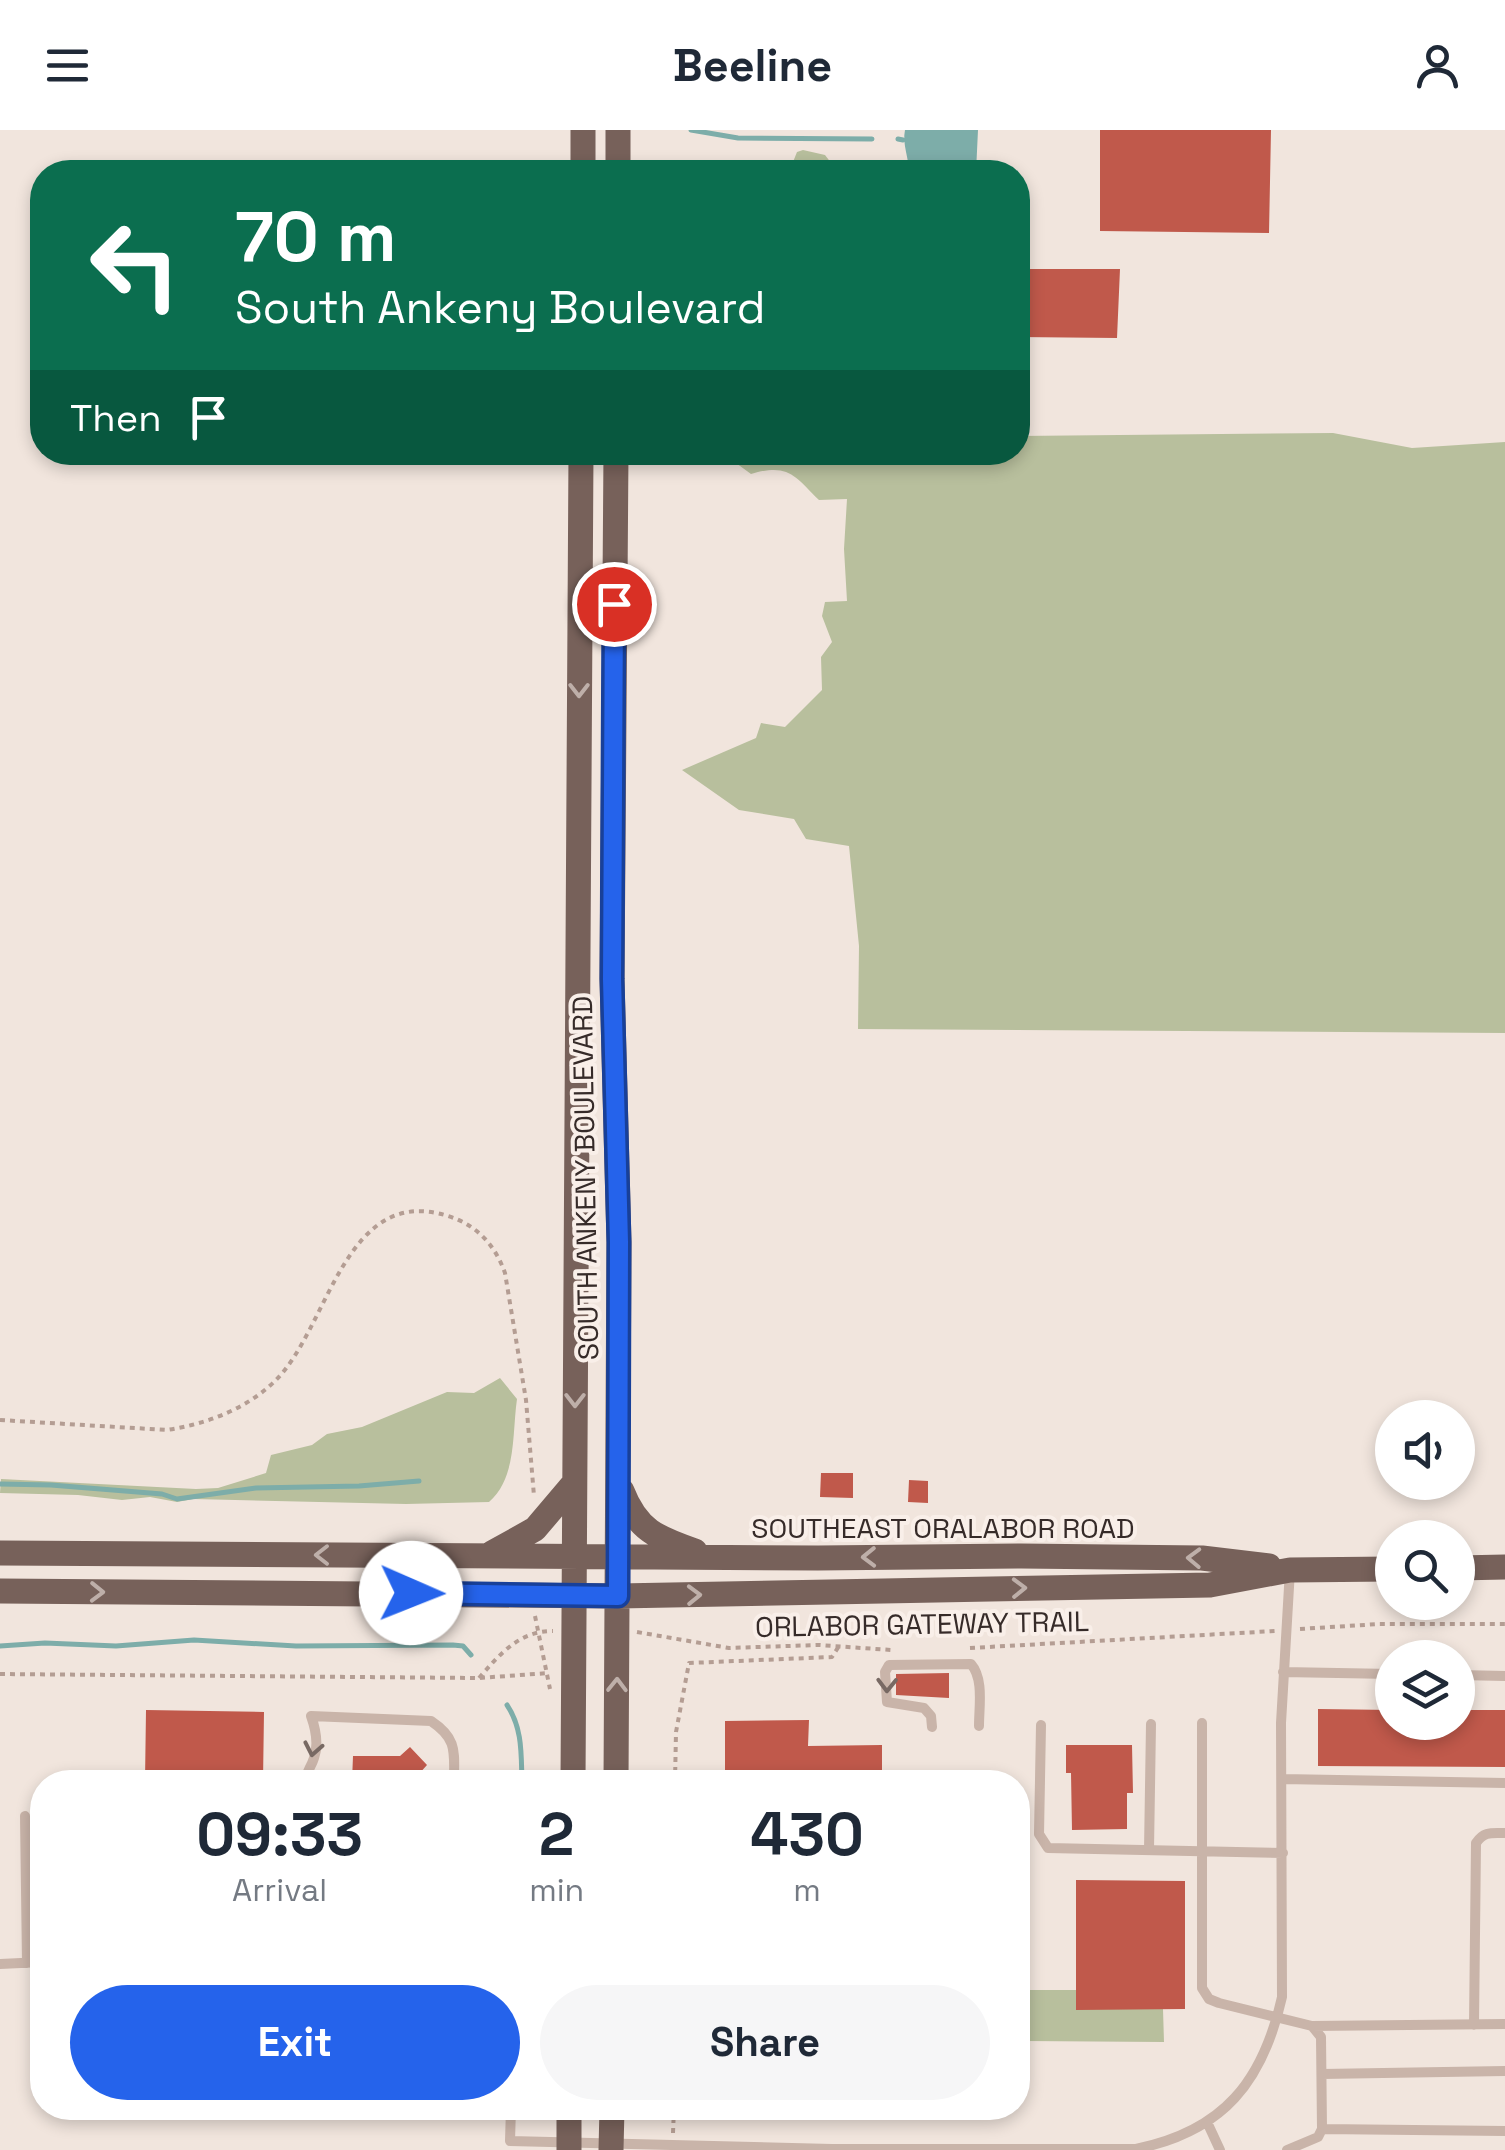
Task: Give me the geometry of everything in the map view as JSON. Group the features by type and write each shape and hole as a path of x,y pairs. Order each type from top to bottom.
{"main road":[{"path":"583,130 583,160"},
{"path":"618,130 618,160"},
{"name":"SOUTH ANKENY BOULEVARD","path":"572,1770 575,1631 596,1595 595,1556 618,1482 619,1242 612,979 616,465"},
{"path":"581,466 616,480"},
{"name":"SOUTH ANKENY BOULEVARD","path":"581,466 574,1483 595,1556 596,1595 618,1630 616,1770"},
{"path":"618,1482 638,1524 666,1541 712,1558"},
{"path":"490,1554 535,1529 574,1483"},
{"name":"SOUTHEAST ORALABOR ROAD","path":"0,1553 1202,1558 1290,1570 1375,1569"},
{"path":"1475,1568 1505,1568"},
{"name":"SOUTHEAST ORALABOR ROAD","path":"0,1591 596,1595 1210,1584 1290,1570"},
{"path":"569,2120 569,2146"},
{"path":"612,2120 612,2147"}],"lane":[{"path":"510,2120 510,2141 569,2146 950,2149 1136,2149 1183,2136 1207,2122 1258,2069 1282,1997 1283,1672 1290,1570"},
{"path":"932,1726 931,1716 924,1708 887,1702 885,1672 889,1665 970,1664 976,1668 979,1726"},
{"path":"1283,1672 1375,1674"},
{"path":"1475,1675 1505,1676"},
{"path":"308,1770 315,1757 317,1734 311,1716 431,1721 446,1731 454,1748 454,1770"},
{"path":"1202,1723 1202,1988 1209,1998 1312,2026 1505,2024"},
{"path":"1149,1850 1151,1724"},
{"path":"1041,1725 1042,1842 1048,1848 1283,1852"},
{"path":"1282,1779 1505,1783"},
{"path":"25,1816 27,1963"},
{"path":"1474,2025 1476,1843 1482,1835 1505,1833"},
{"path":"0,1964 30,1963"},
{"path":"1312,2026 1321,2037 1318,2150"},
{"path":"1322,2074 1505,2071"},
{"path":"1207,2122 1220,2150"},
{"path":"1286,2150 1320,2133 1505,2131"}],"path":[{"path":"0,1420 166,1430 224,1414 256,1396 290,1364 345,1262 373,1228 413,1211 445,1214 472,1226 483,1236 500,1258 505,1273 526,1400 535,1529"},
{"path":"534,1594 536,1631 551,1699"},
{"name":"ORLABOR GATEWAY TRAIL","path":"965,1648 1379,1624 1505,1624"},
{"name":"ORLABOR GATEWAY TRAIL","path":"618,1630 729,1648 839,1646 895,1650"},
{"path":"479,1678 519,1638 536,1631 575,1631"},
{"path":"676,1770 676,1732 690,1663 832,1657 839,1646"},
{"path":"0,1674 479,1678 548,1674"},
{"path":"672,2146 673,2120"}],"green space":[{"path":"797,152 825,155 829,160 794,160"},
{"path":"1333,433 1412,448 1505,442 1505,1033 858,1029 859,946 849,846 806,839 794,819 739,810 682,770 756,738 761,723 785,727 822,690 821,657 832,642 822,616 825,602 847,601 847,499 819,500 790,473 774,470 751,474 739,465 1030,465 1030,436"},
{"path":"500,1378 517,1399 509,1468 489,1502 177,1502 150,1497 122,1500 0,1493 1,1479 218,1488 266,1473 271,1455 312,1445 327,1434 362,1427 447,1392 474,1393"},
{"path":"1030,1990 1076,1990 1163,2009 1164,2042 1030,2041"}],"water":[{"path":"905,130 978,130 977,160 907,160"}],"building":[{"path":"1100,130 1271,130 1269,233 1100,231"},
{"path":"1030,269 1120,269 1117,338 1030,337"},
{"path":"821,1473 853,1473 853,1498 820,1497"},
{"path":"909,1480 928,1481 928,1503 908,1502"},
{"path":"949,1673 949,1698 896,1695 896,1674"},
{"path":"1318,1709 1375,1710 1375,1740 1475,1740 1475,1710 1505,1710 1505,1767 1318,1766"},
{"path":"146,1710 264,1712 263,1770 145,1770"},
{"path":"809,1720 808,1746 882,1745 882,1770 725,1770 725,1721"},
{"path":"1066,1745 1132,1745 1133,1793 1127,1793 1127,1829 1072,1830 1071,1773 1066,1773"},
{"path":"410,1747 427,1765 422,1770 352,1770 353,1756 400,1756"},
{"path":"1076,1880 1185,1881 1185,2009 1076,2010"}],"waterway":[{"path":"691,130 738,138 872,139"},
{"path":"898,139 903,140"},
{"path":"0,1484 162,1494 177,1499 256,1488 419,1481"},
{"path":"0,1646 116,1646 194,1640 296,1646 453,1645 463,1646 471,1655"},
{"path":"507,1705 519,1733 522,1770"}],"route":[{"path":"411,1593 618,1596 619,1242 612,979 614,604"}]}
